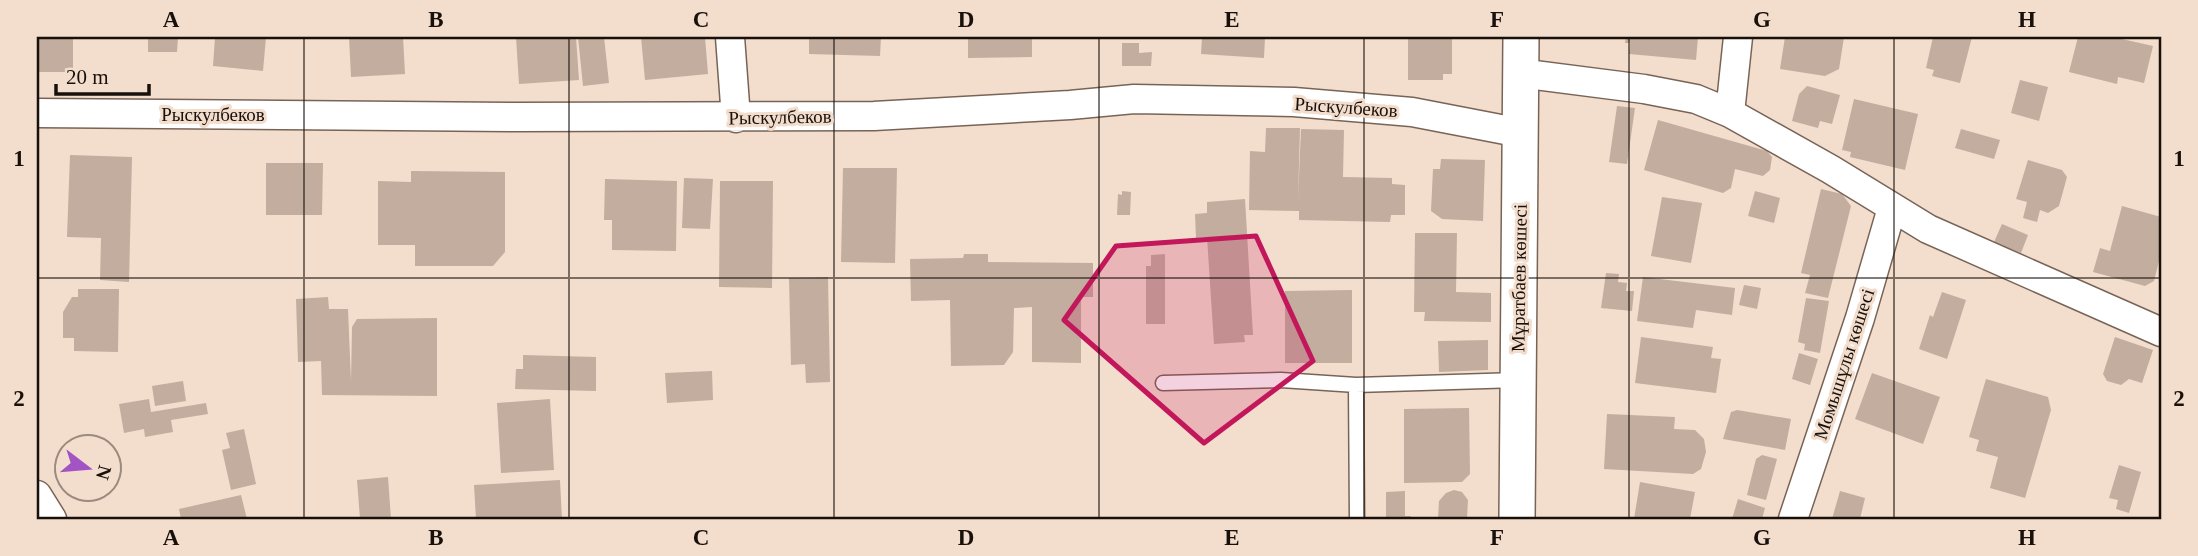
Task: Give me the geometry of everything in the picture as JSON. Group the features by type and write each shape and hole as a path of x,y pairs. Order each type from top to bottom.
{"street":[{"path":"730,37 736,118"},
{"name":"Мұратбаев көшесі","path":"1517,519 1521,37"},
{"path":"1730,113 1738,37"},
{"path":"1520,73 1643,89 1696,99 1730,113 1830,169 1928,229 2161,331"},
{"name":"Рыскулбеков","path":"37,113 736,118 874,116 1133,99 1294,102 1412,112 1521,133"},
{"name":"Момышұлы көшесі","path":"1793,519 1860,318 1892,208"},
{"path":"37,495 52,519"}],"lane":[{"path":"1163,383 1281,380 1356,385 1518,380"},
{"path":"1356,385 1357,519"}],"highlighted area":[{"path":"1256,236 1313,361 1204,443 1064,320 1116,246"}],"building":[{"path":"37,37 73,37 73,72 37,72"},
{"path":"148,37 178,37 177,52 148,52"},
{"path":"215,37 266,37 263,71 213,66"},
{"path":"349,37 403,37 405,74 351,77"},
{"path":"516,37 576,37 579,80 519,84"},
{"path":"578,37 604,37 609,83 583,86"},
{"path":"641,37 705,37 708,74 645,80"},
{"path":"809,37 881,37 880,56 809,54"},
{"path":"968,37 1032,37 1032,57 968,58"},
{"path":"1202,37 1265,37 1264,58 1201,54"},
{"path":"1408,37 1452,37 1452,74 1443,74 1443,80 1408,80"},
{"path":"1626,37 1698,37 1696,60 1629,54 1630,43 1625,43"},
{"path":"1785,37 1844,37 1839,69 1825,76 1780,69"},
{"path":"1933,37 1972,37 1960,83 1932,76 1934,70 1926,68"},
{"path":"2078,37 2113,37 2153,46 2144,83 2118,77 2117,84 2069,72"},
{"path":"1122,43 1139,43 1139,53 1152,52 1151,66 1122,66"},
{"path":"2020,80 2048,87 2039,121 2011,113"},
{"path":"1807,86 1840,95 1832,124 1820,121 1818,128 1792,121 1799,94"},
{"path":"1854,99 1918,114 1905,170 1850,157 1851,152 1842,150"},
{"path":"1617,106 1635,108 1627,164 1609,162"},
{"path":"1658,120 1767,151 1772,157 1770,170 1763,176 1735,169 1731,188 1723,193 1644,170"},
{"path":"1266,128 1300,128 1298,200 1301,129 1344,130 1343,177 1392,178 1392,184 1405,185 1405,215 1391,215 1390,222 1299,220 1299,211 1249,210 1250,151 1265,152"},
{"path":"1961,129 2000,140 1994,159 1955,148"},
{"path":"70,155 132,157 129,282 100,280 101,238 67,237"},
{"path":"1441,159 1485,160 1483,221 1442,219 1431,211 1433,169 1440,169"},
{"path":"2028,160 2062,170 2067,177 2059,206 2048,213 2040,210 2037,222 2023,218 2027,202 2016,199"},
{"path":"266,163 323,163 322,215 266,215"},
{"path":"843,168 897,168 895,263 841,262"},
{"path":"411,171 505,172 505,252 493,266 415,266 415,245 378,245 378,181 411,182"},
{"path":"684,178 713,179 710,229 682,228"},
{"path":"605,179 677,181 676,251 612,250 612,220 604,220"},
{"path":"720,181 773,181 772,288 719,287"},
{"path":"1821,189 1842,194 1851,206 1828,298 1805,293 1810,275 1801,273"},
{"path":"1122,191 1131,192 1130,215 1117,215 1118,194 1122,195"},
{"path":"1755,191 1780,198 1774,223 1748,216"},
{"path":"1662,197 1702,203 1691,263 1651,256"},
{"path":"1245,199 1253,335 1244,335 1245,342 1214,344 1207,237 1196,238 1195,214 1207,213 1207,202"},
{"path":"2122,206 2161,217 2161,253 2154,281 2145,286 2093,272 2100,248 2110,251"},
{"path":"2002,224 2028,235 2021,253 1994,242"},
{"path":"1415,233 1457,233 1456,292 1491,293 1491,322 1424,321 1425,312 1414,312"},
{"path":"964,254 988,254 988,262 1093,263 1093,297 1081,297 1081,363 1032,362 1032,307 1014,308 1013,352 1004,365 951,366 950,300 911,301 910,259 963,258"},
{"path":"1165,254 1165,324 1146,324 1146,266 1151,266 1151,255"},
{"path":"1606,273 1619,274 1618,282 1627,283 1626,291 1634,291 1632,311 1601,308"},
{"path":"828,277 830,382 806,383 805,364 791,365 789,278"},
{"path":"1643,277 1735,288 1732,315 1696,310 1693,328 1637,321"},
{"path":"1744,285 1761,288 1757,309 1739,305"},
{"path":"78,289 119,289 118,352 74,351 74,338 63,338 63,312 72,297 78,297"},
{"path":"1352,290 1352,363 1285,363 1285,291"},
{"path":"1942,292 1966,300 1947,359 1919,349 1930,315 1933,317"},
{"path":"328,297 329,309 348,309 351,381 352,327 357,319 437,318 437,396 322,395 321,361 298,362 296,299"},
{"path":"1806,298 1829,301 1820,353 1804,350 1805,344 1798,342"},
{"path":"1641,337 1713,347 1711,358 1721,359 1716,393 1635,383"},
{"path":"2115,337 2153,350 2142,383 2129,379 2121,385 2107,381 2103,374"},
{"path":"1488,340 1488,370 1439,372 1438,341"},
{"path":"1799,353 1818,359 1810,385 1792,379"},
{"path":"523,355 596,357 596,391 515,389 516,369 523,369"},
{"path":"712,371 713,400 667,403 665,373"},
{"path":"1872,373 1940,397 1923,444 1855,419"},
{"path":"1986,379 2048,397 2051,410 2025,498 1990,488 1998,457 1976,451 1979,440 1969,437"},
{"path":"183,381 186,401 155,406 152,386"},
{"path":"149,399 151,412 206,403 208,414 171,420 173,432 145,437 144,429 124,433 119,404"},
{"path":"550,399 554,470 501,473 497,403"},
{"path":"1469,408 1470,474 1462,482 1404,483 1404,409"},
{"path":"1737,410 1791,419 1785,450 1723,439 1731,412"},
{"path":"1607,414 1675,417 1674,429 1695,430 1704,439 1706,452 1701,469 1693,474 1604,469"},
{"path":"244,429 256,484 231,490 222,450 230,448 226,433"},
{"path":"1762,455 1777,459 1766,500 1747,495 1756,459"},
{"path":"2119,465 2141,472 2129,513 2116,509 2118,500 2109,498"},
{"path":"388,477 391,519 360,519 357,480"},
{"path":"560,480 562,519 476,519 474,485"},
{"path":"1640,482 1695,492 1690,519 1634,519"},
{"path":"1454,490 1462,492 1468,500 1467,519 1438,519 1439,501 1446,493"},
{"path":"1405,491 1405,516 1411,516 1411,519 1386,519 1386,492"},
{"path":"1840,491 1865,498 1860,519 1832,519"},
{"path":"241,495 247,519 181,519 179,509"},
{"path":"1738,499 1765,508 1762,519 1732,519"}]}
